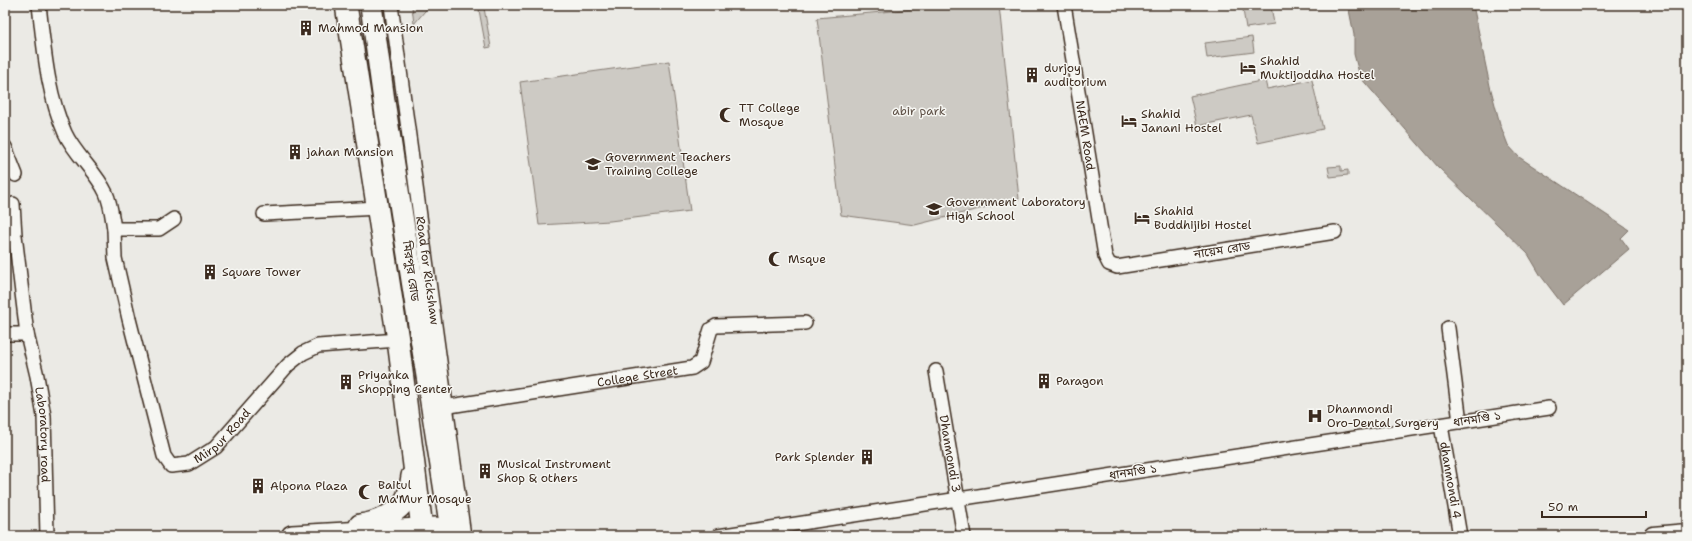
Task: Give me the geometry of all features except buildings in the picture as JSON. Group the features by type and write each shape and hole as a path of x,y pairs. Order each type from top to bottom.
{"highway":[{"name":"মিরপুর রোড","path":"346,5 398,340 422,533"},
{"name":"মিরপুর রোড","path":"370,5 438,408 456,533"},
{"path":"301,536 365,524 383,519 406,499 414,467"},
{"path":"301,536 456,533"}],"main road":[{"path":"1653,536 1687,533"}],"street":[{"path":"39,5 44,51 56,109 71,144 96,175 105,191 109,200 114,229 159,229 174,219"},
{"name":"Road for Rickshaw","path":"391,5 438,408"},
{"name":"NAEM Road","path":"1064,5 1104,256 1109,264"},
{"path":"5,147 16,175"},
{"name":"Laboratory road","path":"13,204 15,235 27,334 37,376 44,416 47,536"},
{"path":"264,214 378,208"},
{"name":"Mirpur Road","path":"114,229 115,258 129,319 164,456 171,466 189,464 216,447 288,365 303,353 318,346 398,340"},
{"name":"নায়েম রোড","path":"1109,264 1117,267 1335,232"},
{"name":"College Street","path":"438,408 692,368 701,362 711,329 716,326 805,323"},
{"path":"1448,328 1460,422"},
{"path":"5,334 27,334"},
{"name":"Dhanmondi 3","path":"936,371 964,536"},
{"name":"ধানমণ্ডি ১","path":"718,536 1549,408"},
{"name":"dhanmondi 4","path":"1441,425 1460,536"}],"green space":[{"path":"412,5 430,5 414,24 412,7"},
{"name":"abir park","path":"957,5 999,5 1019,199 915,225 841,215 817,18"},
{"path":"1271,6 1274,24 1246,28 1243,10"},
{"path":"484,8 491,47 486,48 479,10"},
{"path":"1252,37 1254,52 1207,58 1205,43"},
{"path":"669,61 690,211 610,221 539,225 520,82"},
{"path":"1265,80 1267,89 1312,80 1323,129 1258,143 1251,115 1197,126 1190,96"},
{"path":"1341,166 1341,171 1348,170 1348,175 1330,177 1328,167"}],"shaded area":[{"path":"1348,5 1473,5 1490,86 1500,124 1508,145 1519,157 1629,230 1621,238 1629,249 1563,305 1541,276 1528,254 1438,167 1360,77 1354,54 1354,35"}],"place":[{"name":"Mahmod Mansion","path":"306,28"},
{"name":"Shahid Muktijoddha Hostel","path":"1248,68"},
{"name":"durjoy auditorium","path":"1032,75"},
{"name":"TT College Mosque","path":"727,115"},
{"name":"Shahid Janani Hostel","path":"1129,121"},
{"name":"jahan Mansion","path":"295,152"},
{"name":"Government Teachers Training College","path":"593,164"},
{"name":"Government Laboratory High School","path":"934,209"},
{"name":"Shahid Buddhijibi Hostel","path":"1142,218"},
{"name":"Msque","path":"776,259"},
{"name":"Square Tower","path":"210,272"},
{"name":"Paragon","path":"1044,381"},
{"name":"Priyanka Shopping Center","path":"346,382"},
{"name":"Dhanmondi Oro-Dental Surgery","path":"1315,416"},
{"name":"Park Splender","path":"867,457"},
{"name":"Musical Instrument Shop & others","path":"485,471"},
{"name":"Alpona Plaza","path":"258,486"},
{"name":"Baitul Ma'Mur Mosque","path":"366,492"}]}
